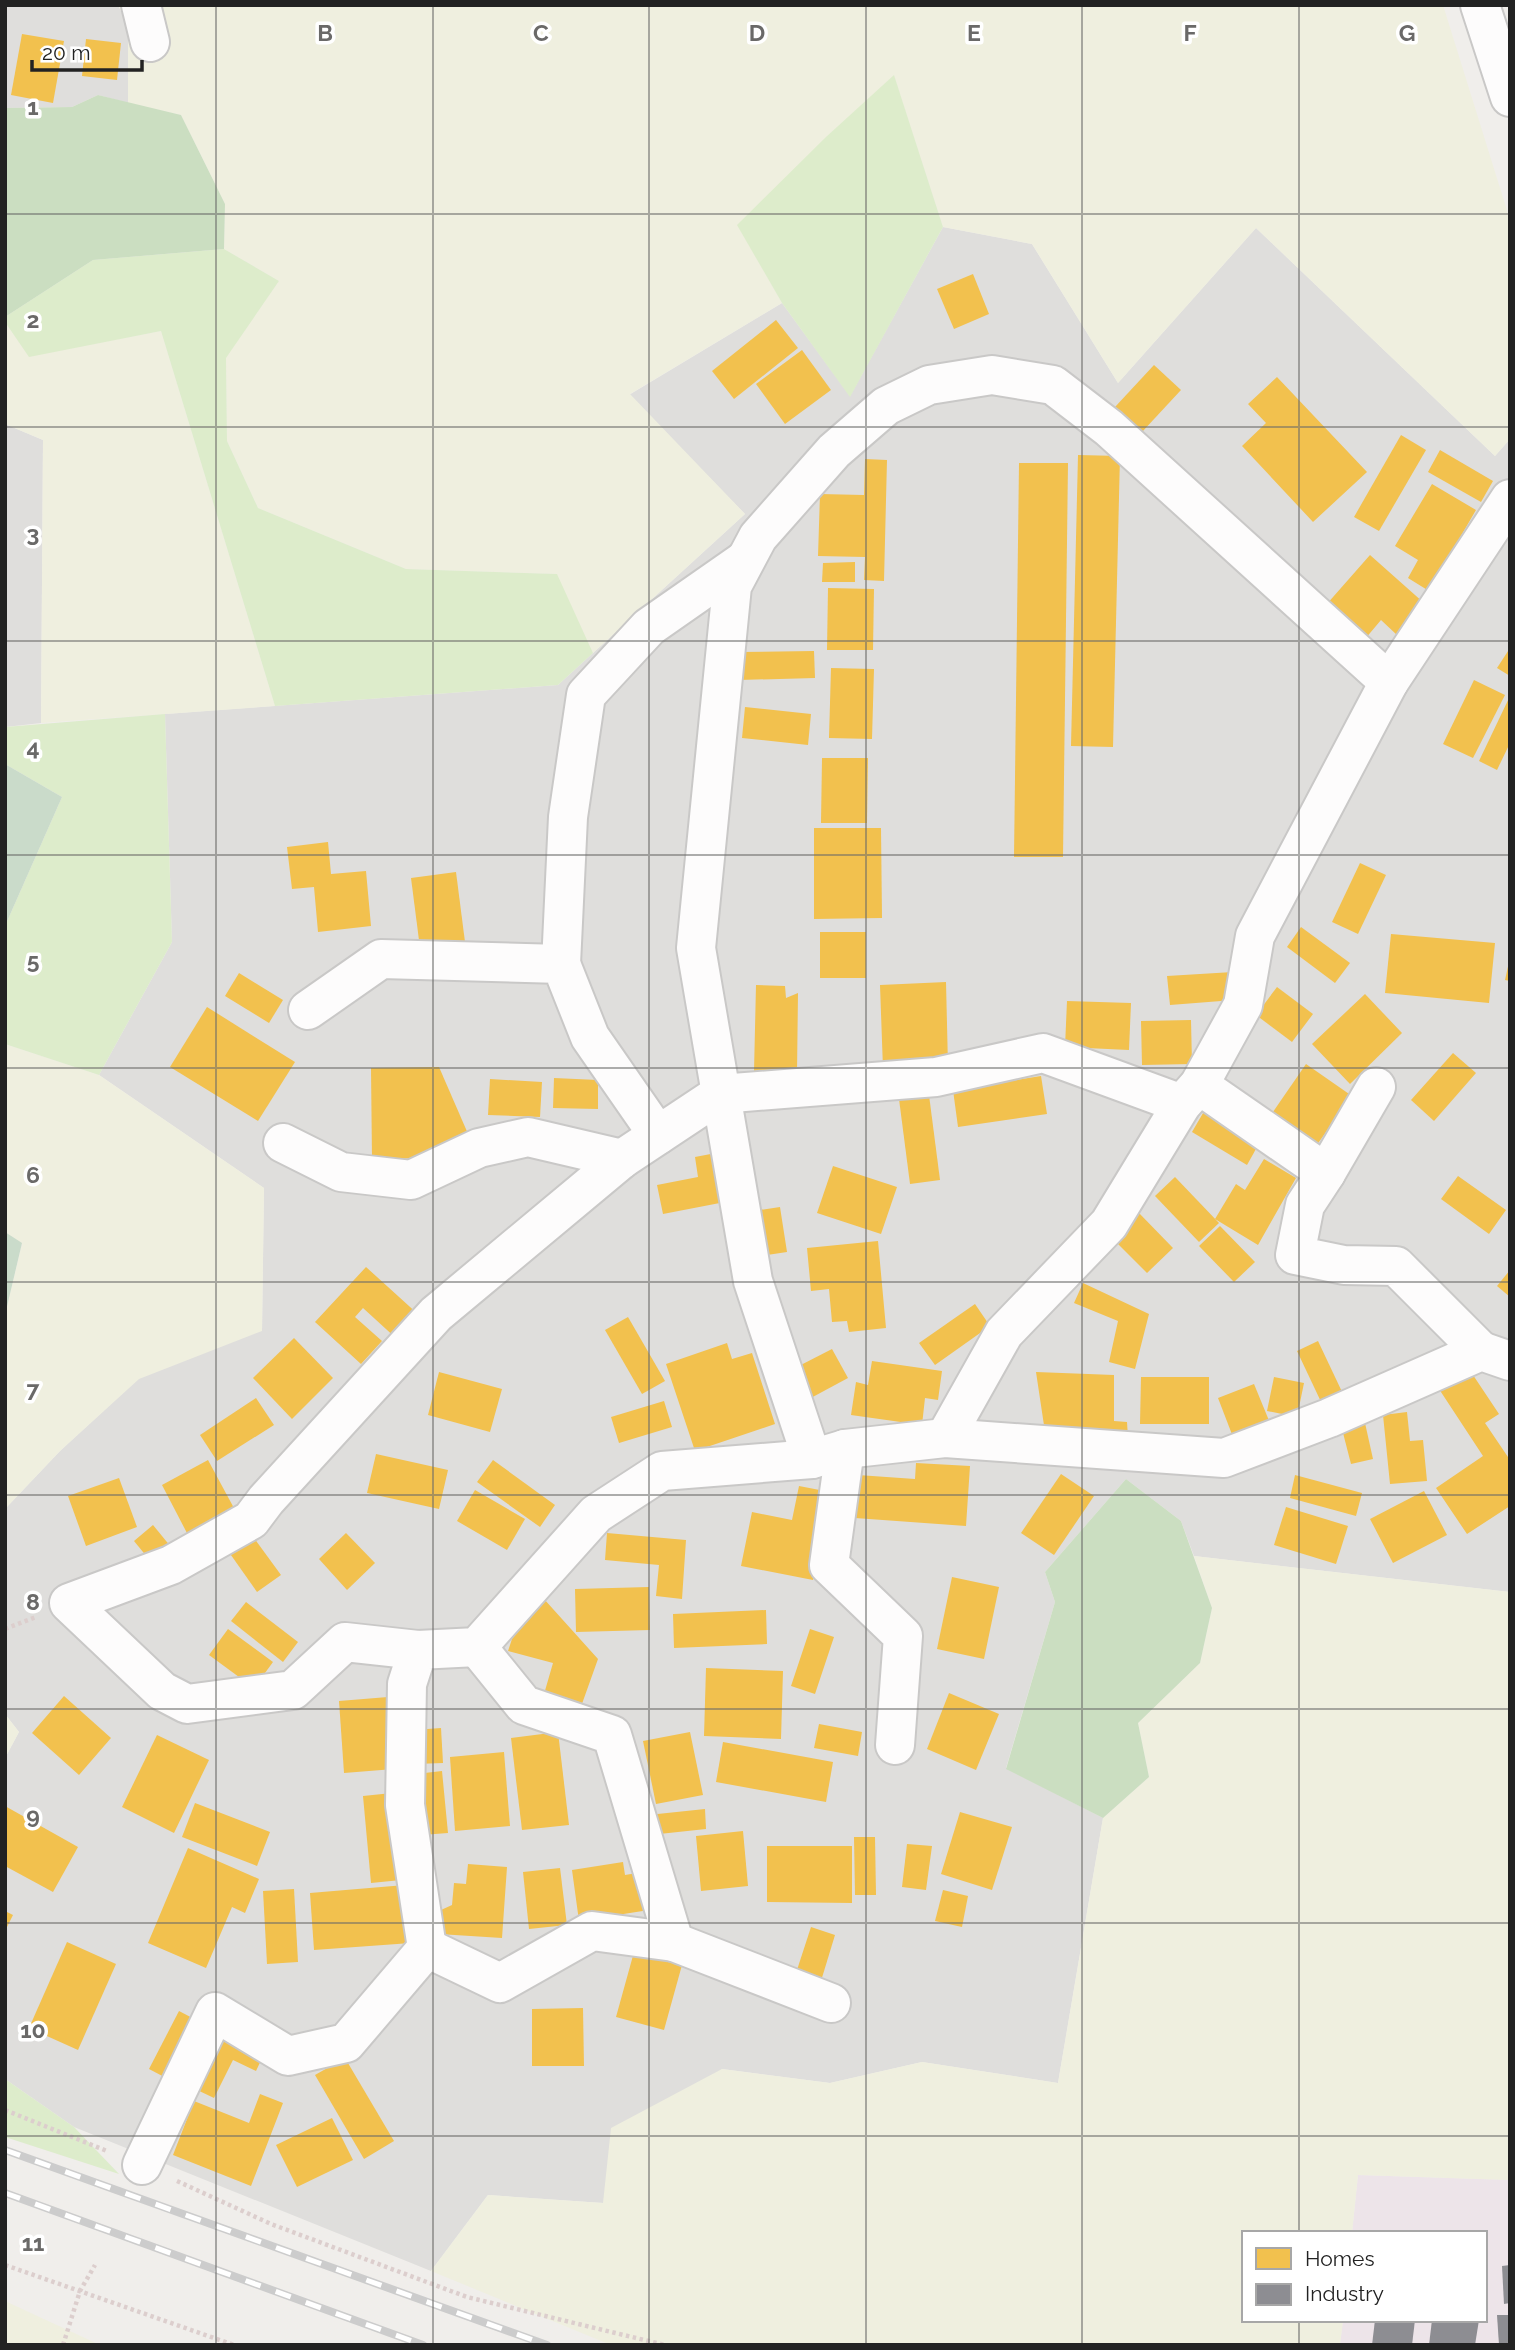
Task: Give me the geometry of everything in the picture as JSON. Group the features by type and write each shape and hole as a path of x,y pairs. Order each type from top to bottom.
{"street":[{"path":"141,5 150,42"},
{"path":"1480,5 1510,97"},
{"path":"895,1745 903,1636 829,1565 829,1454 753,1281 696,948 732,586 758,537 834,451 886,407 929,384 992,375 1054,385 1109,428 1389,682"},
{"path":"945,1438 1004,1333 1109,1224 1191,1094 1243,1004 1255,936 1389,682 1510,499"},
{"path":"658,1135 590,1037 561,964 568,817 586,695 649,627 745,560"},
{"path":"307,1010 381,959 561,964"},
{"path":"1326,1173 1191,1094 1043,1053 936,1077 720,1094 622,1159 436,1314 266,1500 251,1520 171,1565 69,1603 162,1691 187,1704 293,1690 345,1642 418,1650 477,1647 596,1514 663,1471 829,1454 945,1438 1224,1458 1495,1356 1396,1266 1344,1265 1295,1255 1305,1205 1326,1173 1376,1087"},
{"path":"283,1143 341,1172 411,1180 479,1148 528,1137 622,1159"},
{"path":"477,1647 524,1705 612,1735 674,1942"},
{"path":"142,2165 215,2012 288,2056 346,2043 427,1948 405,1805 407,1684 418,1650"},
{"path":"427,1948 500,1983 592,1931 674,1942 831,2003"}],"path":[{"path":"5,2110 142,2165 271,2224 467,2297 665,2345"},
{"path":"5,2265 234,2345"},
{"path":"62,2345 80,2291 95,2265"}],"shaded area":[{"path":"5,5 118,5 128,25 128,103 98,95 72,107 6,108"},
{"path":"943,227 1032,244 1118,383 1256,228 1495,456 1510,439 1510,1592 1194,1556 1181,1521 1126,1479 1045,1572 1055,1602 1006,1768 1103,1818 1058,2083 922,2062 830,2083 722,2069 603,2203 488,2195 431,2271 74,2127 5,2079 5,1758 19,1732 5,1714 5,1509 60,1451 139,1378 262,1330 264,1188 99,1075 172,942 165,714 558,685 745,514 629,395 782,303 850,396"},
{"path":"5,424 43,440 41,723 5,727"},
{"path":"1358,2175 1510,2180 1510,2345 1340,2345 1343,2322 1487,2322 1487,2231 1352,2231"}],"green space":[{"path":"118,5 1443,5 1510,220 1510,439 1495,456 1256,228 1118,383 1032,244 943,227 894,76 738,225 782,303 630,394 745,514 593,653 556,574 406,569 258,508 227,441 226,357 279,281 224,249 225,204 181,115 128,103 128,25"},
{"path":"894,75 943,227 850,397 782,303 737,225 826,137"},
{"path":"98,95 181,115 225,204 224,249 93,260 5,317 5,104 6,108 72,107"},
{"path":"224,249 279,281 226,358 227,441 258,508 406,569 557,574 593,653 558,685 275,706 161,331 29,357 5,322 5,317 93,260"},
{"path":"5,322 29,356 161,331 275,706 41,723 43,440 5,424"},
{"path":"165,714 172,942 99,1075 5,1044 5,926 62,797 5,764 5,727"},
{"path":"5,764 62,797 5,926"},
{"path":"5,1044 99,1075 264,1188 262,1331 139,1379 60,1451 5,1509 5,1315 22,1244 5,1232"},
{"path":"5,1232 22,1243 5,1315"},
{"path":"1126,1479 1181,1521 1212,1608 1200,1663 1138,1723 1149,1777 1103,1818 1006,1769 1055,1602 1045,1572"},
{"path":"1194,1556 1510,1592 1510,2180 1358,2175 1352,2231 1242,2231 1242,2322 1343,2322 1340,2345 611,2345 431,2271 488,2195 603,2203 611,2128 722,2069 830,2083 922,2062 1058,2083 1103,1818 1149,1777 1138,1723 1200,1663 1212,1608"},
{"path":"5,1714 19,1732 5,1758"},
{"path":"5,2079 74,2127 119,2174 5,2137"},
{"path":"5,2301 100,2345 5,2345"}],"building: Homes":[{"path":"22,34 64,41 53,103 11,95"},
{"path":"86,39 121,43 117,80 82,76"},
{"path":"973,274 989,314 954,329 937,289"},
{"path":"776,320 798,348 734,399 712,371"},
{"path":"802,350 831,390 785,424 756,384"},
{"path":"1154,365 1181,390 1142,432 1115,407"},
{"path":"1277,377 1367,472 1313,522 1242,446 1266,423 1248,404"},
{"path":"1401,435 1426,450 1379,531 1354,517"},
{"path":"1440,450 1493,481 1481,502 1428,472"},
{"path":"1078,455 1120,456 1113,747 1071,746"},
{"path":"865,459 887,460 884,581 864,580 865,557 818,556 820,494 864,495"},
{"path":"1019,463 1068,463 1063,857 1014,857"},
{"path":"1432,484 1476,510 1429,591 1408,578 1418,560 1395,546"},
{"path":"1370,555 1424,603 1397,635 1381,620 1365,639 1326,605"},
{"path":"855,562 855,582 822,582 823,563"},
{"path":"828,588 874,589 873,650 827,650"},
{"path":"1510,648 1510,676 1497,668"},
{"path":"814,651 815,678 739,680 739,652"},
{"path":"831,668 874,669 872,739 829,738"},
{"path":"1474,680 1505,695 1473,758 1443,744"},
{"path":"1510,696 1510,743 1497,770 1479,761"},
{"path":"745,707 811,714 808,745 742,738"},
{"path":"822,758 868,758 867,823 821,823"},
{"path":"814,828 881,828 882,918 814,919"},
{"path":"328,842 331,874 366,871 371,926 318,932 314,887 292,889 287,847"},
{"path":"1360,863 1386,875 1358,934 1332,922"},
{"path":"456,872 465,942 420,948 411,878"},
{"path":"1301,927 1350,963 1335,983 1287,947"},
{"path":"820,932 866,932 866,978 820,978"},
{"path":"1391,934 1495,943 1489,1003 1385,993"},
{"path":"1510,962 1510,981 1505,980"},
{"path":"1233,972 1234,1000 1170,1005 1167,976"},
{"path":"239,973 283,1000 269,1023 225,996"},
{"path":"946,982 948,1066 883,1069 880,985"},
{"path":"756,985 785,986 786,998 798,993 797,1073 754,1072"},
{"path":"1277,987 1313,1014 1292,1042 1256,1015"},
{"path":"1365,994 1402,1033 1350,1084 1312,1044"},
{"path":"1067,1001 1131,1003 1129,1050 1065,1047"},
{"path":"207,1007 295,1062 258,1121 170,1067"},
{"path":"1191,1020 1192,1064 1142,1065 1141,1021"},
{"path":"1453,1053 1476,1073 1434,1121 1411,1100"},
{"path":"1306,1064 1352,1096 1311,1153 1266,1122"},
{"path":"439,1067 472,1143 439,1157 372,1160 371,1068"},
{"path":"1041,1076 1047,1114 958,1127 953,1090"},
{"path":"554,1078 598,1080 598,1109 553,1108"},
{"path":"490,1079 542,1082 540,1117 488,1115"},
{"path":"929,1095 940,1180 910,1184 899,1099"},
{"path":"1206,1108 1261,1140 1247,1165 1192,1132"},
{"path":"716,1153 725,1202 663,1214 657,1185 698,1177 695,1157"},
{"path":"1264,1159 1296,1178 1258,1245 1215,1219 1236,1184 1245,1190"},
{"path":"833,1166 897,1187 881,1234 817,1213"},
{"path":"1458,1176 1506,1210 1489,1234 1441,1199"},
{"path":"1175,1177 1219,1223 1199,1242 1155,1196"},
{"path":"780,1207 787,1252 760,1256 753,1211"},
{"path":"1138,1212 1173,1248 1147,1273 1112,1238"},
{"path":"1220,1226 1255,1262 1234,1282 1199,1246"},
{"path":"878,1241 886,1328 849,1332 847,1321 832,1322 829,1289 811,1291 807,1248"},
{"path":"366,1267 420,1316 398,1340 363,1308 355,1317 382,1341 361,1364 315,1322"},
{"path":"1510,1270 1510,1297 1497,1286"},
{"path":"1083,1283 1149,1314 1135,1369 1109,1362 1118,1321 1074,1303"},
{"path":"975,1304 990,1326 935,1365 919,1343"},
{"path":"628,1317 665,1381 642,1394 605,1330"},
{"path":"294,1338 333,1378 292,1419 253,1378"},
{"path":"1318,1341 1344,1396 1323,1406 1297,1351"},
{"path":"727,1343 732,1359 752,1353 775,1424 695,1451 666,1364"},
{"path":"832,1349 848,1378 809,1399 793,1369"},
{"path":"872,1361 942,1371 938,1400 925,1398 922,1425 851,1415 856,1382 868,1385"},
{"path":"1469,1369 1499,1414 1485,1423 1510,1460 1510,1506 1467,1534 1436,1488 1483,1456 1439,1389"},
{"path":"439,1372 502,1389 490,1432 428,1415"},
{"path":"1036,1372 1114,1375 1114,1421 1127,1422 1128,1438 1045,1432"},
{"path":"1141,1377 1209,1377 1209,1424 1140,1424"},
{"path":"1274,1377 1304,1383 1297,1417 1267,1411"},
{"path":"1254,1384 1270,1423 1233,1437 1218,1398"},
{"path":"256,1398 274,1425 217,1461 200,1435"},
{"path":"664,1401 672,1427 619,1443 611,1417"},
{"path":"1407,1412 1410,1441 1423,1440 1427,1481 1390,1484 1383,1415"},
{"path":"1365,1423 1373,1459 1351,1464 1342,1429"},
{"path":"376,1454 448,1470 439,1509 367,1493"},
{"path":"208,1460 235,1510 188,1535 162,1485"},
{"path":"493,1460 555,1505 540,1527 477,1482"},
{"path":"916,1463 970,1466 966,1526 855,1518 858,1475 915,1479"},
{"path":"1061,1474 1094,1496 1054,1555 1021,1533"},
{"path":"1295,1475 1362,1493 1356,1516 1290,1498"},
{"path":"119,1478 137,1527 86,1546 68,1496"},
{"path":"799,1486 830,1492 813,1580 741,1566 752,1512 792,1520"},
{"path":"475,1490 525,1519 507,1550 457,1521"},
{"path":"1424,1491 1447,1535 1393,1563 1370,1519"},
{"path":"1286,1507 1348,1526 1336,1564 1274,1545"},
{"path":"153,1525 171,1547 152,1563 134,1541"},
{"path":"249,1531 281,1575 257,1592 226,1548"},
{"path":"346,1533 375,1563 347,1590 319,1559"},
{"path":"607,1533 686,1540 682,1599 656,1596 659,1565 605,1560"},
{"path":"952,1577 999,1587 984,1659 937,1649"},
{"path":"649,1587 650,1630 576,1632 575,1589"},
{"path":"544,1599 598,1659 578,1715 542,1701 553,1663 508,1651 517,1624"},
{"path":"246,1602 298,1642 283,1662 231,1621"},
{"path":"766,1610 767,1644 674,1648 673,1614"},
{"path":"228,1629 273,1662 254,1688 209,1655"},
{"path":"810,1629 834,1637 815,1694 791,1686"},
{"path":"706,1668 783,1671 781,1739 704,1736"},
{"path":"949,1693 999,1714 976,1770 927,1749"},
{"path":"64,1696 111,1738 79,1775 32,1733"},
{"path":"388,1697 394,1769 344,1773 339,1701"},
{"path":"819,1724 862,1732 858,1756 814,1748"},
{"path":"441,1728 443,1763 416,1764 414,1730"},
{"path":"558,1732 569,1825 522,1830 511,1738"},
{"path":"690,1732 703,1795 656,1804 643,1741"},
{"path":"157,1735 209,1760 174,1833 122,1807"},
{"path":"723,1742 833,1762 826,1802 716,1782"},
{"path":"504,1752 510,1826 455,1831 450,1757"},
{"path":"442,1771 448,1833 422,1835 416,1774"},
{"path":"392,1793 401,1880 371,1883 363,1796"},
{"path":"195,1803 270,1832 257,1866 182,1837"},
{"path":"5,1806 78,1847 53,1892 5,1866"},
{"path":"705,1809 706,1829 650,1835 648,1815"},
{"path":"960,1812 1012,1827 992,1890 941,1874"},
{"path":"743,1831 748,1886 701,1891 696,1836"},
{"path":"854,1837 875,1837 876,1895 855,1895"},
{"path":"907,1844 932,1846 926,1890 902,1887"},
{"path":"767,1846 852,1846 852,1903 767,1902"},
{"path":"188,1848 259,1879 245,1913 232,1907 206,1968 148,1943"},
{"path":"623,1862 625,1875 643,1872 649,1910 579,1921 572,1870"},
{"path":"468,1864 507,1867 502,1938 439,1934 441,1910 452,1905 454,1883 466,1884"},
{"path":"560,1868 567,1925 529,1929 523,1872"},
{"path":"405,1885 411,1943 314,1950 310,1893"},
{"path":"294,1889 298,1962 267,1964 263,1891"},
{"path":"943,1890 968,1896 962,1927 935,1921"},
{"path":"5,1911 13,1915 5,1931"},
{"path":"811,1927 835,1935 821,1981 796,1973"},
{"path":"67,1942 116,1964 78,2050 29,2028"},
{"path":"634,1952 682,1965 664,2030 616,2017"},
{"path":"583,2008 584,2066 532,2066 532,2009"},
{"path":"179,2011 200,2022 170,2080 149,2069"},
{"path":"219,2035 263,2056 256,2071 233,2060 214,2098 193,2088"},
{"path":"345,2058 394,2141 364,2159 315,2075"},
{"path":"260,2094 283,2103 251,2186 173,2155 194,2101 249,2123"},
{"path":"332,2118 353,2160 297,2187 276,2145"}],"building: Industry":[{"path":"1510,2265 1510,2303 1504,2304 1502,2266"},
{"path":"1497,2315 1510,2315 1510,2345 1499,2345"},
{"path":"1375,2322 1415,2322 1412,2345 1372,2345"},
{"path":"1432,2322 1479,2322 1475,2345 1429,2345"}],"railway":[{"path":"5,2150 547,2345"},
{"path":"5,2193 423,2345"}]}
